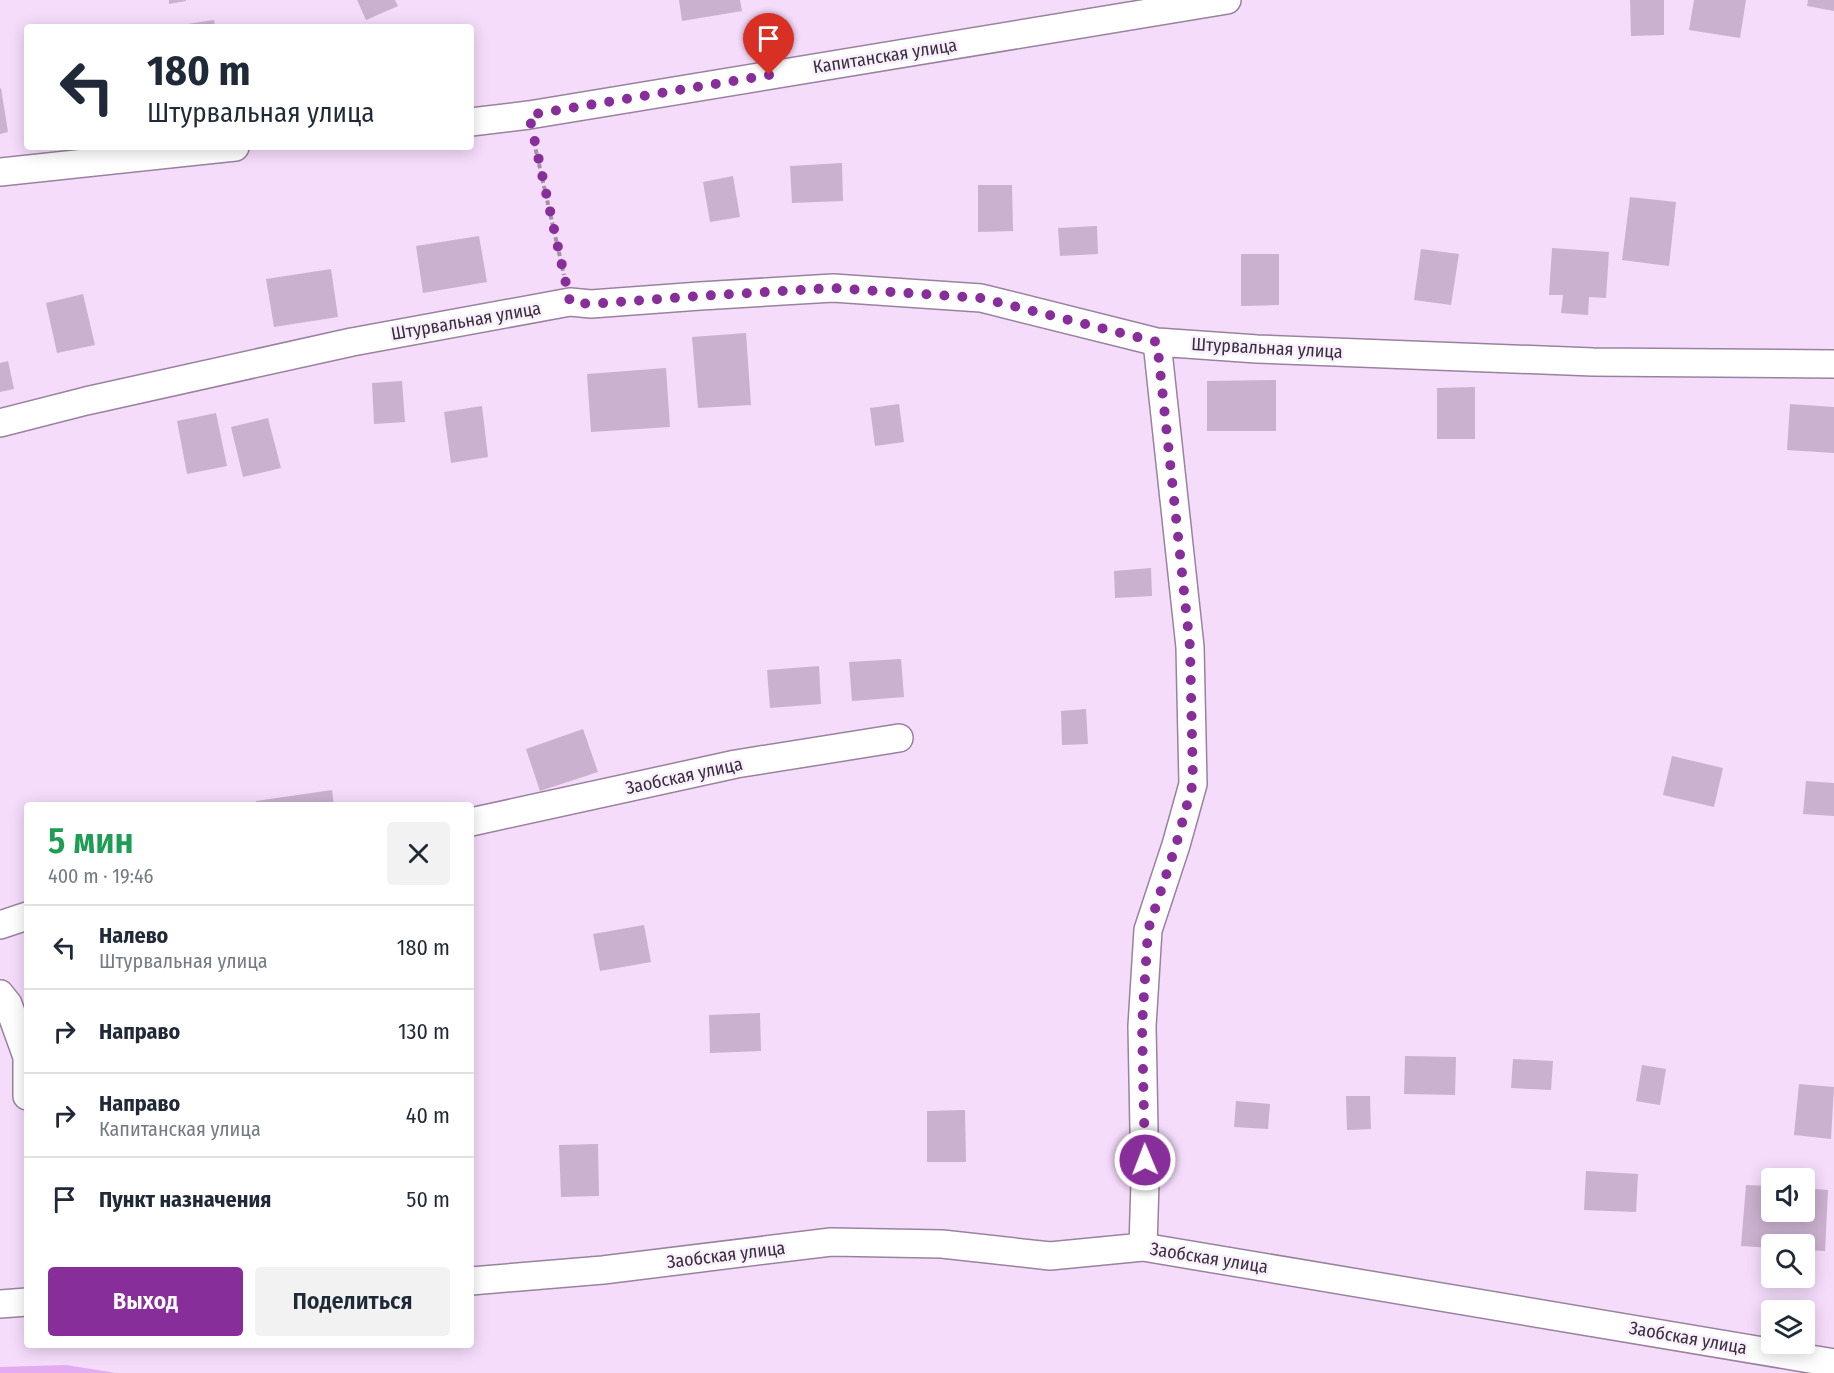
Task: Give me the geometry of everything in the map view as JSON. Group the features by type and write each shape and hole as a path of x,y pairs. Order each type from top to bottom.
{"street":[{"name":"Капитанская улица","path":"474,122 529,115 1227,0"},
{"path":"0,172 207,150"},
{"name":"Штурвальная улица","path":"0,423 86,401 352,342 570,302 591,304 833,288 981,298 1157,342 1257,349 1593,362 1834,364"},
{"path":"1143,1247 1145,1182 1142,1026 1148,930 1176,845 1193,783 1190,647 1157,342"},
{"name":"Заобская улица","path":"474,821 736,764 899,738"},
{"path":"0,925 24,917"},
{"path":"0,993 8,1004 24,1049"},
{"name":"Заобская улица","path":"474,1281 603,1270 831,1242 942,1244 1050,1256 1143,1247 1834,1363"},
{"path":"0,1304 24,1302"}],"path":[{"path":"529,115 570,302"}],"shaded area":[{"path":"66,1365 116,1373 0,1373 0,1367"}],"building":[{"path":"169,0 186,0 186,1 169,4"},
{"path":"357,0 395,0 398,6 366,20"},
{"path":"679,0 740,0 742,11 682,21"},
{"path":"1630,0 1664,0 1664,35 1631,36"},
{"path":"1694,0 1746,0 1740,38 1689,30"},
{"path":"1808,0 1834,0 1834,11 1807,6"},
{"path":"214,20 215,24 187,24"},
{"path":"0,89 8,132 0,134"},
{"path":"842,163 843,201 792,203 790,166"},
{"path":"733,176 740,217 710,222 703,182"},
{"path":"978,185 1012,185 1013,231 978,232"},
{"path":"1630,197 1676,202 1669,266 1622,260"},
{"path":"1097,226 1098,254 1060,256 1058,228"},
{"path":"479,236 487,282 423,293 416,246"},
{"path":"1552,248 1609,252 1606,298 1589,297 1588,315 1561,313 1563,295 1549,295"},
{"path":"1421,249 1459,254 1451,305 1414,300"},
{"path":"1241,254 1279,254 1279,305 1241,306"},
{"path":"331,269 338,317 274,327 266,279"},
{"path":"83,294 95,345 57,353 46,303"},
{"path":"746,333 751,405 698,408 692,337"},
{"path":"8,361 14,389 0,392 0,363"},
{"path":"666,368 670,427 591,432 587,374"},
{"path":"1276,380 1276,431 1207,431 1207,381"},
{"path":"402,381 405,422 374,424 372,383"},
{"path":"1475,387 1475,439 1437,439 1437,388"},
{"path":"899,404 904,442 875,446 870,408"},
{"path":"1790,404 1834,407 1834,453 1787,450"},
{"path":"482,406 488,457 451,463 444,412"},
{"path":"216,413 227,466 187,474 177,421"},
{"path":"268,418 281,468 243,477 231,427"},
{"path":"1151,568 1152,596 1115,598 1114,571"},
{"path":"901,659 904,697 852,701 849,662"},
{"path":"819,666 821,704 770,708 767,670"},
{"path":"1086,709 1088,744 1062,745 1061,711"},
{"path":"583,729 598,772 540,791 526,749"},
{"path":"1672,756 1723,768 1714,807 1663,795"},
{"path":"1806,781 1834,783 1834,816 1803,814"},
{"path":"332,790 334,802 256,802"},
{"path":"644,925 651,962 600,971 593,934"},
{"path":"760,1013 761,1051 710,1053 709,1015"},
{"path":"1405,1056 1456,1057 1455,1095 1404,1094"},
{"path":"1513,1059 1553,1061 1551,1090 1511,1088"},
{"path":"1642,1065 1666,1069 1660,1105 1636,1101"},
{"path":"1799,1084 1834,1087 1831,1139 1794,1135"},
{"path":"1346,1096 1370,1096 1371,1129 1347,1130"},
{"path":"1236,1101 1270,1104 1268,1129 1234,1127"},
{"path":"965,1110 966,1162 927,1162 927,1111"},
{"path":"598,1144 599,1196 561,1197 559,1145"},
{"path":"1586,1171 1638,1174 1636,1212 1584,1210"},
{"path":"1746,1185 1761,1186 1761,1222 1815,1222 1815,1189 1828,1190 1825,1251 1815,1251 1815,1234 1761,1234 1761,1247 1741,1246"}],"route":[{"path":"769,75 529,115 570,302 591,304 833,288 981,298 1157,342 1190,647 1193,783 1176,845 1148,930 1142,1026 1145,1160"}]}
